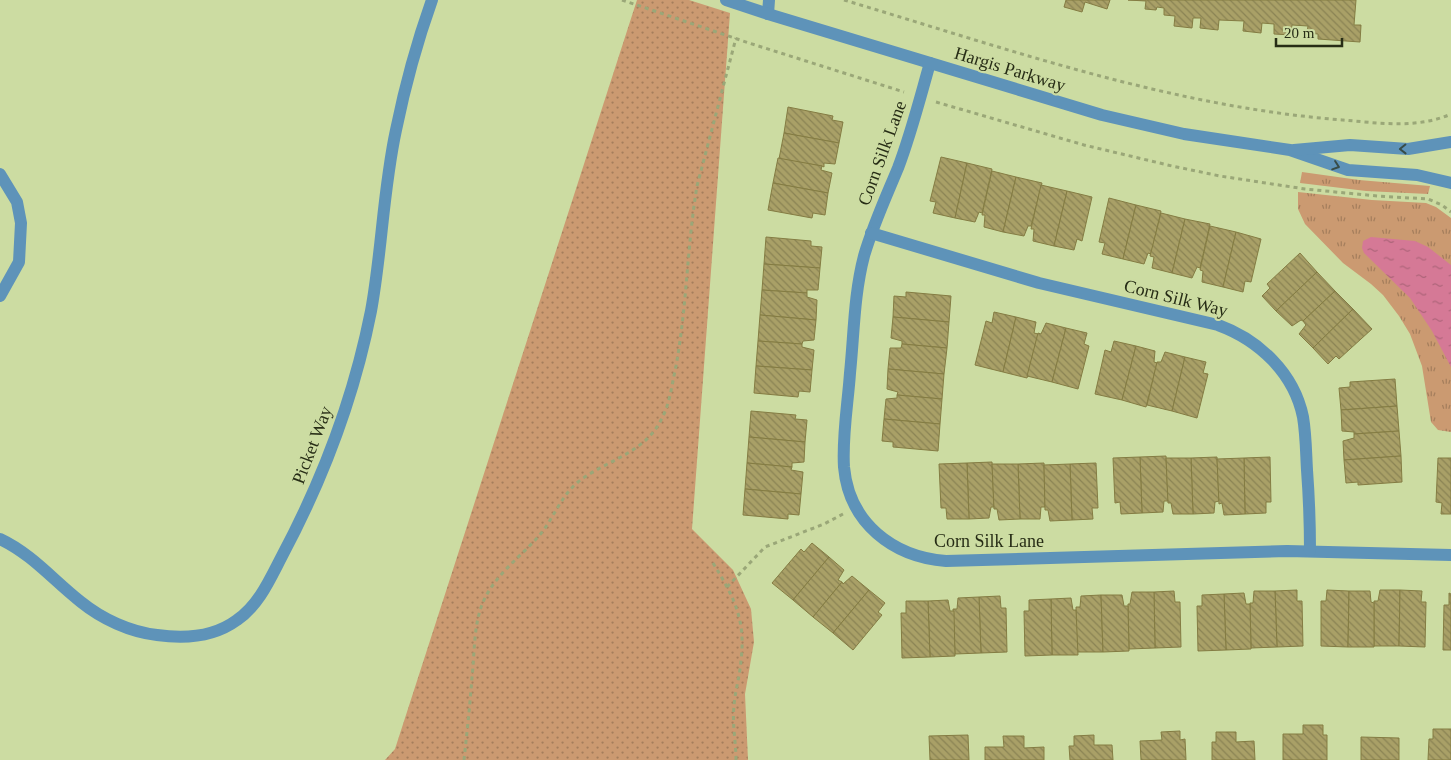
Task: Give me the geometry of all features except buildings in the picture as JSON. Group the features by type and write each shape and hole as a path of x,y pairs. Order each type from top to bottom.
{"street":[{"name":"Picket Way","path":"0,540 27,555 81,602 124,627 143,633 185,637 205,636 236,622 248,612 265,588 292,537 330,455 345,408 361,354 371,310 395,131 407,82 432,0"},
{"name":"Hargis Parkway","path":"726,0 1102,115 1184,134 1290,150 1348,170 1428,176 1451,183"},
{"path":"768,14 769,0"},
{"name":"Corn Silk Lane","path":"930,63 903,154 871,233 857,293 845,439 845,474 856,506 874,531 888,543 905,552 931,560 954,561 1310,551 1451,555"},
{"name":"Hargis Parkway","path":"1290,150 1350,146 1408,149 1451,142"},
{"path":"0,174 18,202 21,223 18,262 0,296"},
{"name":"Corn Silk Way","path":"871,233 1039,283 1218,324 1248,340 1263,351 1282,372 1291,386 1301,409 1305,435 1310,551"}],"path":[{"path":"622,0 906,92"},
{"path":"844,0 1100,77 1243,108 1312,118 1366,122 1401,123 1430,121 1451,114"},
{"path":"464,760 476,633 480,609 486,597 506,566 539,536 573,487 586,476 643,444 653,434 668,408 683,322 693,207 736,38"},
{"path":"937,102 1084,145 1172,166 1220,176 1306,189 1428,199 1442,205 1451,212"},
{"path":"727,587 765,547 832,520 856,506"},
{"path":"712,563 727,587 739,612 743,632 734,707 736,760"}],"green space":[{"path":"637,0 689,0 730,13 692,529 733,570 751,609 754,642 745,694 748,760 385,760 395,749"},
{"path":"1302,172 1359,180 1430,186 1428,194 1366,191 1300,183"},
{"path":"1298,192 1372,200 1426,203 1436,207 1451,218 1451,432 1438,430 1431,422 1422,366 1410,334 1399,316 1383,295 1343,263 1305,224 1298,209"}],"water":[{"path":"1371,237 1415,241 1428,247 1451,265 1451,367 1432,331 1410,298 1364,253 1362,248 1363,241"}]}
